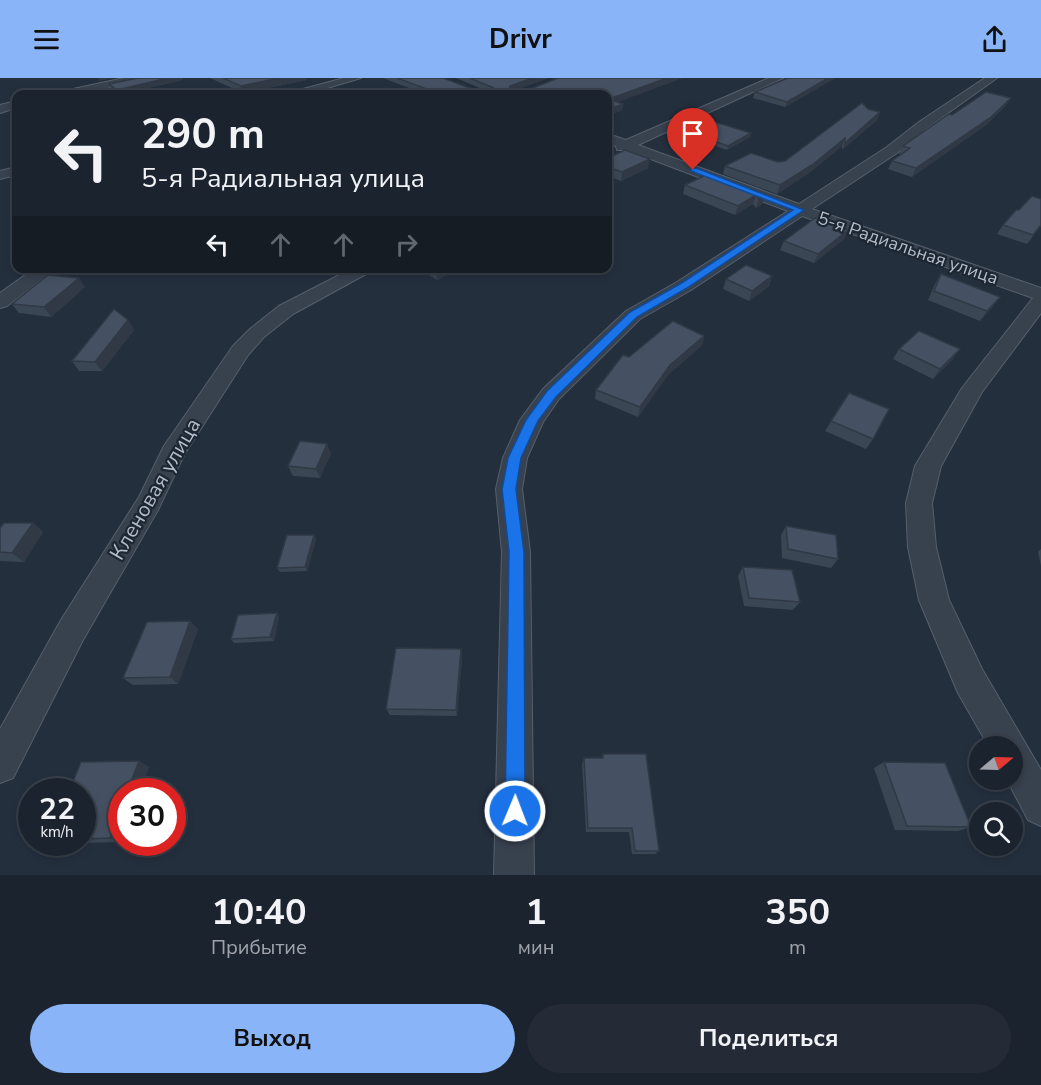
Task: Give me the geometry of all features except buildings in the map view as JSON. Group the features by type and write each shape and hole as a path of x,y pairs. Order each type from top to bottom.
{"street":[{"path":"83,90 140,78"},
{"path":"311,90 356,78"},
{"path":"612,151 778,78"},
{"path":"514,875 516,552 509,489 515,458 532,420 551,394 633,315 684,286 892,150 992,78"},
{"name":"5-я Радиальная улица","path":"612,139 800,210 1041,294"},
{"path":"0,302 40,273"},
{"name":"Кленовая улица","path":"0,765 72,630 149,503 173,452 240,351 257,333 286,310 358,273"},
{"path":"1002,736 970,681 934,600 922,547 919,503 928,466 973,388 1041,300"},
{"path":"1023,773 1041,807"}],"route":[{"path":"515,811 516,552 509,489 515,458 532,420 551,394 633,315 684,286 800,210 693,170"}]}
